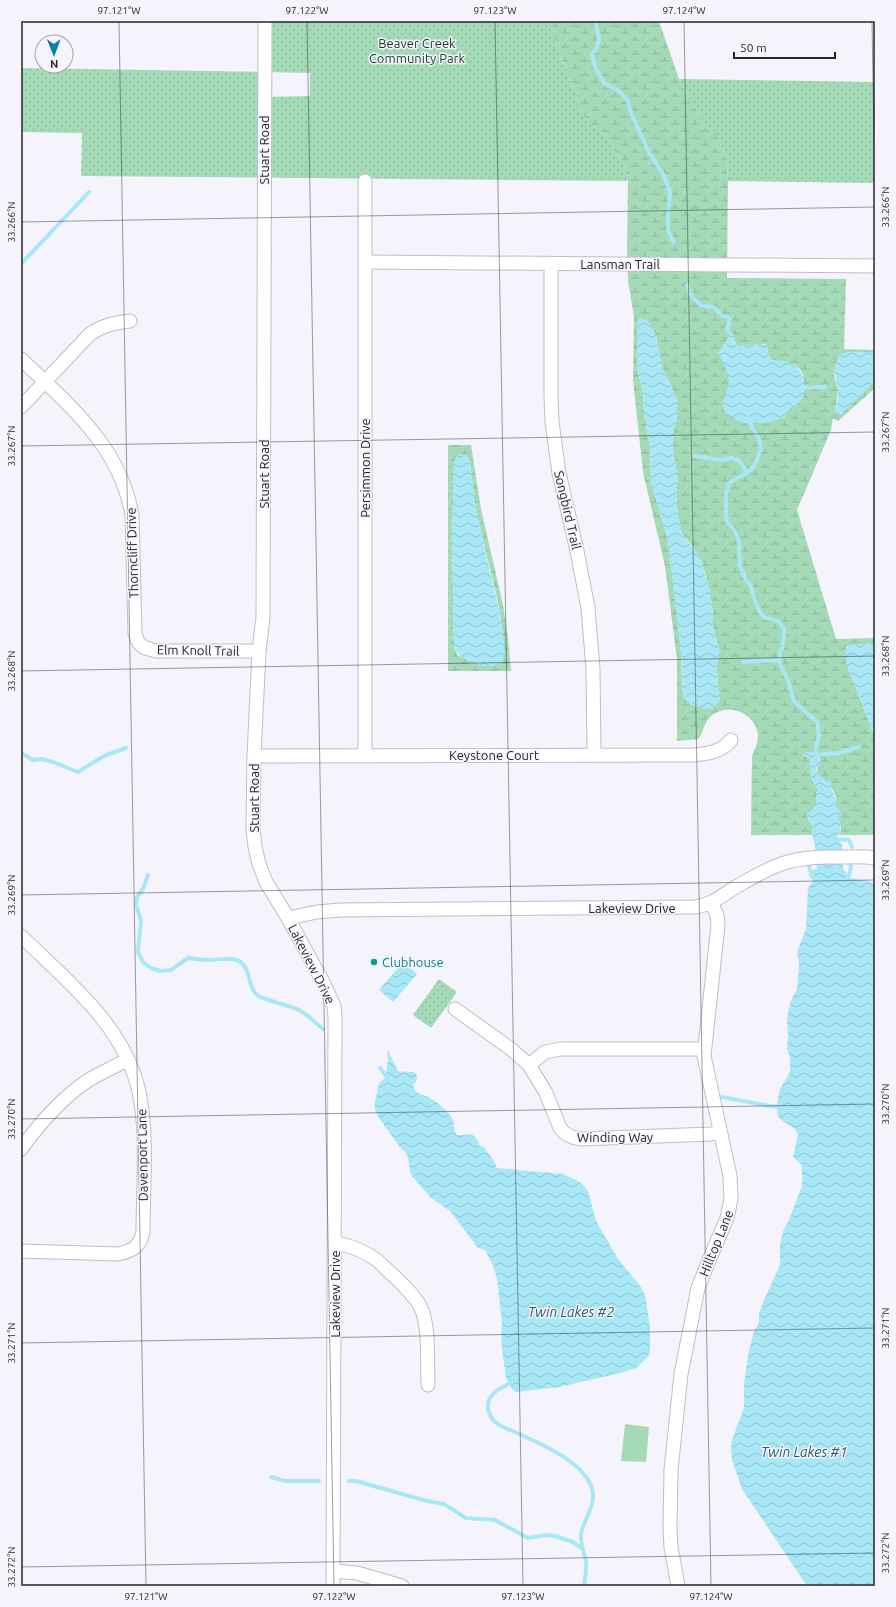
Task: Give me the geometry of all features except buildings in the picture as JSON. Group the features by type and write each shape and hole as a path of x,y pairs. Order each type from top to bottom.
{"street":[{"name":"Stuart Road","path":"265,21 263,617 259,651 254,756 253,829 256,855 266,882 288,918"},
{"name":"Persimmon Drive","path":"365,181 365,755"},
{"name":"Lansman Trail","path":"366,262 875,266"},
{"name":"Songbird Trail","path":"551,264 552,422 558,466 588,608 593,669 594,754"},
{"path":"21,407 90,334 110,323 130,321"},
{"name":"Thorncliff Drive","path":"21,359 81,417 113,459 126,489 133,526 134,624 138,642"},
{"name":"Elm Knoll Trail","path":"138,642 143,646 156,651 259,651"},
{"name":"Keystone Court","path":"254,756 703,754 718,750 726,746 731,740"},
{"name":"Lakeview Drive","path":"333,1586 336,1243 335,1011 326,988 288,918 317,912 340,910 695,908 711,903 739,885 774,866 787,861 812,856 875,858"},
{"name":"Hilltop Lane","path":"678,1586 671,1547 670,1528 671,1470 681,1374 698,1288 731,1205 730,1176 705,1063 704,1049 718,925 717,915 711,903"},
{"name":"Davenport Lane","path":"21,936 99,1014 119,1042 128,1059 139,1091 143,1130 143,1232 141,1241 136,1248 128,1252 118,1254 21,1251"},
{"name":"Winding Way","path":"455,1008 511,1049 529,1065 546,1093 560,1128 570,1137 587,1139 703,1135 720,1132"},
{"path":"529,1065 545,1052 561,1049 704,1049"},
{"path":"21,1149 36,1128 70,1095 88,1081 128,1059"},
{"path":"336,1243 363,1251 378,1261 420,1306 426,1327 428,1385"},
{"path":"334,1571 357,1573 402,1586"}],"green space":[{"name":"Beaver Creek Community Park","path":"265,21 549,21 559,53 576,93 583,116 590,125 603,133 608,139 624,166 628,181 81,176 82,133 21,132 21,68 34,68 34,74 74,74 74,69 264,72","holes":["265,72 310,73 310,96 265,97"]},
{"path":"549,21 659,21 679,79 702,120 713,130 718,138 727,160 727,278 846,279 844,349 875,350 875,353 847,352 840,355 836,364 834,376 838,390 835,412 841,414 875,381 875,388 838,421 833,418 831,430 797,510 836,639 875,638 875,644 846,647 846,662 875,738 875,835 839,835 841,830 836,806 836,796 830,786 819,776 818,767 820,760 816,746 814,752 809,752 803,755 810,758 812,779 819,790 816,793 817,805 813,808 808,819 813,827 812,835 751,835 752,756 757,743 758,735 753,722 742,713 728,710 721,711 708,719 698,739 677,741 677,659 665,566 643,472 633,380 634,317 628,281 627,250 628,181 624,166 608,139 603,133 590,125 583,116 576,93 559,53","holes":["637,325 656,335 662,368 672,388 677,417 673,434 673,449 678,480 676,493 678,516 682,534 691,544 700,559 706,576 713,612 712,624 719,649 718,661 716,665 718,679 707,709 691,704 684,697 682,686 681,649 668,540 651,482 650,447 644,415 643,393 637,367","725,330 729,330 738,347 765,344 771,360 795,365 802,371 804,393 787,410 785,417 764,423 743,423 726,393 729,378 725,363 719,354 729,337 729,334"]},
{"path":"679,79 875,82 875,183 728,181 727,160 718,138 702,120"},
{"path":"448,445 471,445 481,509 503,605 511,671 448,671","holes":["465,454 469,460 476,507 497,598 503,632 504,649 490,666 481,665 458,656 454,647 452,539 454,465 456,457"]},
{"path":"439,979 457,992 431,1028 413,1015"},
{"path":"625,1424 649,1427 646,1462 621,1461"}],"water":[{"path":"641,318 648,321 656,335 662,368 678,402 677,417 673,434 673,449 678,480 676,493 677,508 682,534 695,550 700,559 710,591 713,612 712,624 720,656 716,665 720,699 719,703 712,709 703,708 688,702 682,692 682,663 668,540 651,482 650,447 644,415 643,393 637,367 637,325 638,319"},
{"path":"728,324 732,325 729,330 735,336 733,342 738,347 753,344 768,345 766,350 770,354 769,357 771,360 790,363 799,369 804,383 803,398 798,404 790,408 786,417 770,422 753,424 738,421 724,411 723,405 729,380 728,373 721,358 715,352 720,351 728,340 729,334 725,330 725,326"},
{"path":"847,352 875,353 875,381 846,410 837,415 835,412 838,389 835,369 840,355"},
{"path":"461,454 465,454 469,460 477,514 502,627 505,654 502,662 495,666 482,665 465,659 458,654 454,647 452,539 454,465 456,457"},
{"path":"875,644 875,738 846,662 845,650 849,645"},
{"name":"Twin Lakes #1","path":"816,745 820,765 816,768 817,771 826,782 831,781 831,788 836,798 836,807 841,813 839,817 841,833 837,836 837,840 842,844 843,869 847,873 846,879 850,880 851,878 871,882 875,885 875,1586 807,1586 742,1489 732,1460 731,1446 744,1408 744,1384 748,1355 754,1331 759,1323 759,1314 763,1302 780,1265 780,1245 783,1231 789,1220 802,1186 802,1165 793,1157 798,1135 795,1129 780,1119 777,1113 777,1104 780,1089 790,1072 790,1057 787,1049 787,1018 791,1000 797,989 799,964 797,952 806,929 808,888 815,877 811,873 814,869 817,869 815,846 812,835 813,827 806,815 817,805 816,793 819,790 812,779 810,758 803,755 804,752 814,752"},
{"path":"403,962 417,974 393,1002 379,990"},
{"name":"Twin Lakes #2","path":"387,1049 398,1071 415,1073 417,1078 416,1082 413,1084 415,1090 418,1093 434,1100 452,1117 457,1135 469,1134 476,1138 479,1145 484,1147 494,1161 497,1168 563,1174 578,1181 588,1191 596,1221 618,1259 641,1287 645,1295 650,1326 650,1353 648,1357 636,1368 559,1387 516,1392 512,1389 506,1378 502,1350 502,1323 497,1278 493,1266 485,1250 478,1248 450,1211 431,1198 411,1175 407,1154 399,1146 375,1110 379,1083 384,1079 386,1074 388,1058"}],"waterway":[{"path":"595,21 599,38 598,46 592,54 595,67 604,83 620,92 628,101 631,113 649,152 664,176 670,195 668,231 674,242"},
{"path":"21,264 89,192"},
{"path":"687,285 692,297 702,306 714,307 722,316 730,319 727,329"},
{"path":"799,388 825,387"},
{"path":"748,417 750,424 758,436 760,450 753,467 747,473 729,483 726,494 727,522 735,531 739,542 740,566 746,580 751,586 753,596 761,614 764,617 780,622 784,630 783,646 780,652 780,663 789,683 794,701 817,722 819,734 816,749"},
{"path":"695,456 721,460 732,458 738,460 744,467 746,474"},
{"path":"743,662 779,660"},
{"path":"815,755 838,753 859,747"},
{"path":"21,753 33,760 42,759 78,772 104,756 126,748"},
{"path":"831,839 849,840 852,847"},
{"path":"809,866 812,877 819,881"},
{"path":"843,882 848,880 851,866"},
{"path":"148,875 143,889 137,897 136,905 141,920 138,952 143,962 151,968 160,971 171,970 188,958 206,960 235,959 244,965 252,989 256,994 264,999 289,1006 303,1012 323,1029"},
{"path":"380,1068 388,1078"},
{"path":"722,1097 782,1107"},
{"path":"512,1381 495,1392 489,1400 488,1410 495,1422 556,1452 583,1472 590,1484 593,1502 581,1534 586,1561 584,1586"},
{"path":"271,1477 285,1481 319,1481"},
{"path":"349,1481 356,1481 427,1501 444,1504 466,1518 495,1520 528,1538 546,1535 555,1536 573,1542 581,1548"}],"place":[{"name":"Clubhouse","path":"374,962"}]}
